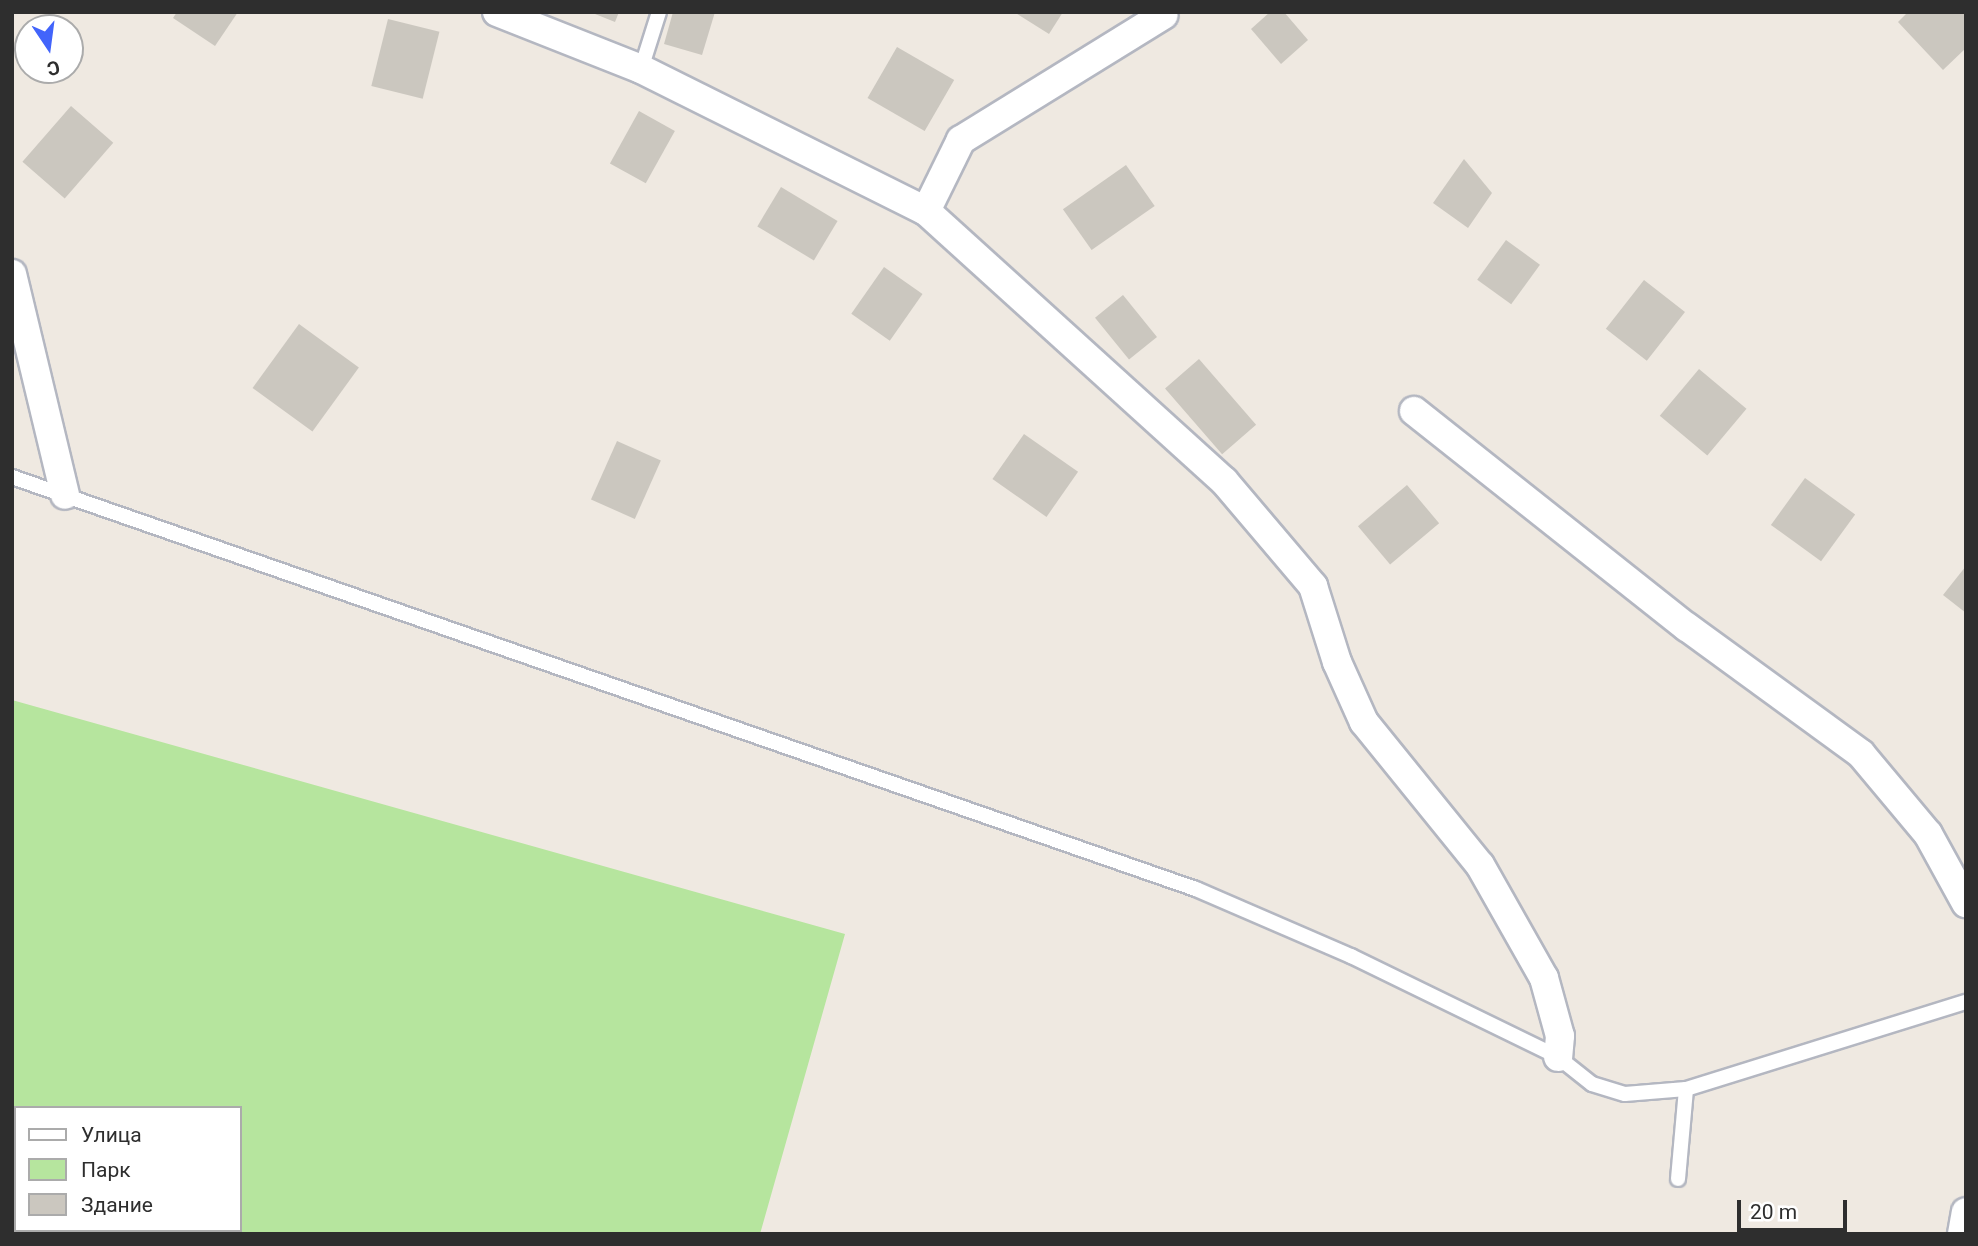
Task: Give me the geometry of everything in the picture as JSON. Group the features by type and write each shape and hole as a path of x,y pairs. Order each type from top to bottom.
{"street":[{"path":"497,12 641,69 926,211 1224,481 1313,586 1337,662 1364,722 1480,865 1544,978 1560,1036 1558,1057"},
{"path":"926,211 961,141 1163,15"},
{"path":"12,274 65,495"},
{"path":"1413,411 1686,627 1861,754 1928,834 1966,903"},
{"path":"1962,1234 1966,1212"}],"lane":[{"path":"641,69 659,12"},
{"path":"12,477 1196,889 1352,956 1558,1057 1592,1084 1625,1094 1686,1089 1966,1002"},
{"path":"1678,1179 1686,1089"}],"green space":[{"path":"12,700 845,934 760,1234 12,1234"}],"building":[{"path":"177,12 238,12 215,46 173,18"},
{"path":"590,12 619,12 615,22"},
{"path":"673,12 715,12 702,55 664,44"},
{"path":"1014,12 1063,12 1049,34"},
{"path":"1270,12 1284,12 1308,40 1281,64 1251,29"},
{"path":"1908,12 1966,12 1966,48 1943,70 1898,22"},
{"path":"388,19 439,32 423,99 371,86"},
{"path":"897,47 954,80 925,131 868,98"},
{"path":"71,106 113,143 65,199 22,162"},
{"path":"639,111 675,131 646,183 610,163"},
{"path":"1464,159 1492,193 1468,228 1433,203"},
{"path":"1126,165 1155,206 1092,250 1063,209"},
{"path":"781,187 838,221 814,260 757,226"},
{"path":"1506,240 1540,265 1511,304 1477,280"},
{"path":"884,267 923,294 890,341 851,314"},
{"path":"1644,280 1685,312 1647,361 1606,329"},
{"path":"1123,295 1157,337 1129,360 1095,318"},
{"path":"299,324 359,367 312,431 253,388"},
{"path":"1199,359 1256,425 1222,454 1165,389"},
{"path":"1699,369 1746,409 1707,456 1660,416"},
{"path":"1024,434 1078,472 1047,517 992,479"},
{"path":"617,441 661,461 635,519 591,499"},
{"path":"1805,478 1855,514 1821,561 1771,525"},
{"path":"1407,485 1439,523 1390,564 1358,526"},
{"path":"1966,566 1966,613 1943,595"}]}
